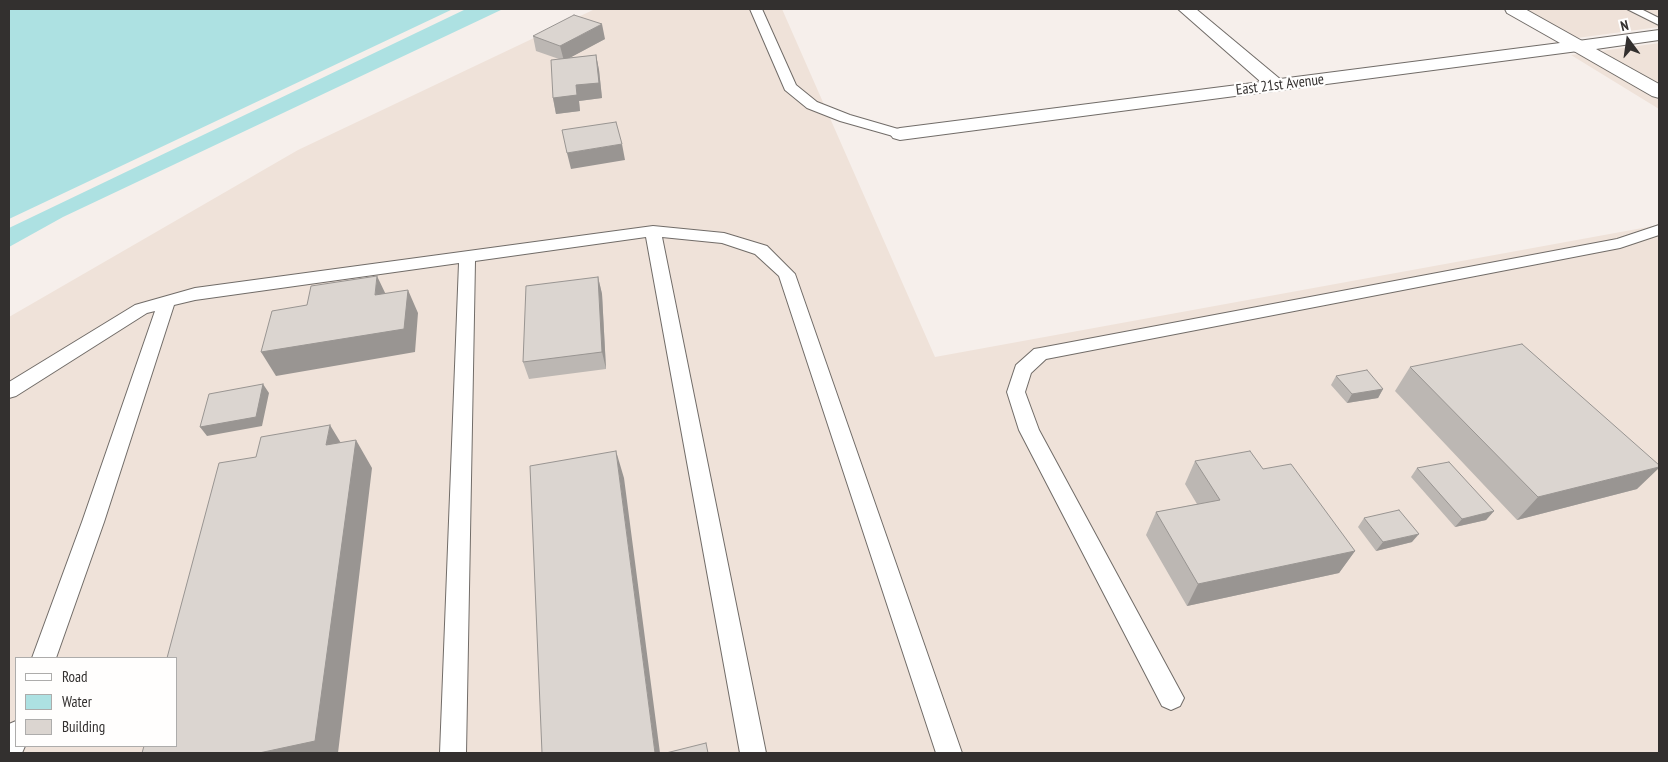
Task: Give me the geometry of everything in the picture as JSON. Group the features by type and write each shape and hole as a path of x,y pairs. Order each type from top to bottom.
{"street":[{"path":"1186,9 1276,85"},
{"path":"1514,9 1659,92"},
{"name":"East 21st Avenue","path":"900,134 1659,35"}],"lane":[{"path":"756,9 790,87 812,105 845,118 900,134"},
{"path":"1632,9 1659,22"},
{"path":"1171,698 1028,430 1016,392 1023,370 1040,354 1620,243 1659,230"},
{"path":"653,231 753,753"},
{"path":"9,391 141,309 196,294 653,231 724,238 761,250 787,274 949,753"},
{"path":"1620,243 1659,244"},
{"path":"453,753 467,257"},
{"path":"44,657 93,522 166,302"},
{"path":"9,753 15,737"}],"shaded area":[{"path":"595,9 782,9 935,357 1659,225 1659,753 9,753 9,317 298,150"},
{"path":"1526,9 1659,9 1659,27 1577,38"},
{"path":"1659,43 1659,84 1601,51"},
{"path":"1579,54 1659,100 1659,109 1571,55"}],"water":[{"path":"9,9 453,9 9,219"},
{"path":"466,9 503,9 63,217 9,247 9,228"}],"building":[{"path":"574,15 602,24 560,46 533,36"},
{"path":"596,55 599,83 576,85 577,95 553,98 551,60"},
{"path":"616,122 622,144 567,153 562,130"},
{"path":"377,276 375,295 408,290 404,329 261,352 272,311 307,305 311,286"},
{"path":"598,277 602,352 523,362 526,286"},
{"path":"1522,344 1659,467 1538,497 1410,367"},
{"path":"1367,370 1383,389 1352,394 1336,376"},
{"path":"263,384 256,417 200,427 209,394"},
{"path":"330,425 326,445 356,440 315,741 259,753 142,753 144,747 178,747 178,657 167,657 219,463 256,457 261,437"},
{"path":"616,451 655,753 542,753 530,466"},
{"path":"1250,451 1263,469 1291,464 1355,551 1198,584 1156,512 1220,500 1195,461"},
{"path":"1449,462 1494,511 1462,519 1417,468"},
{"path":"1399,510 1419,534 1383,542 1364,518"},
{"path":"706,743 708,753 666,753"}]}
